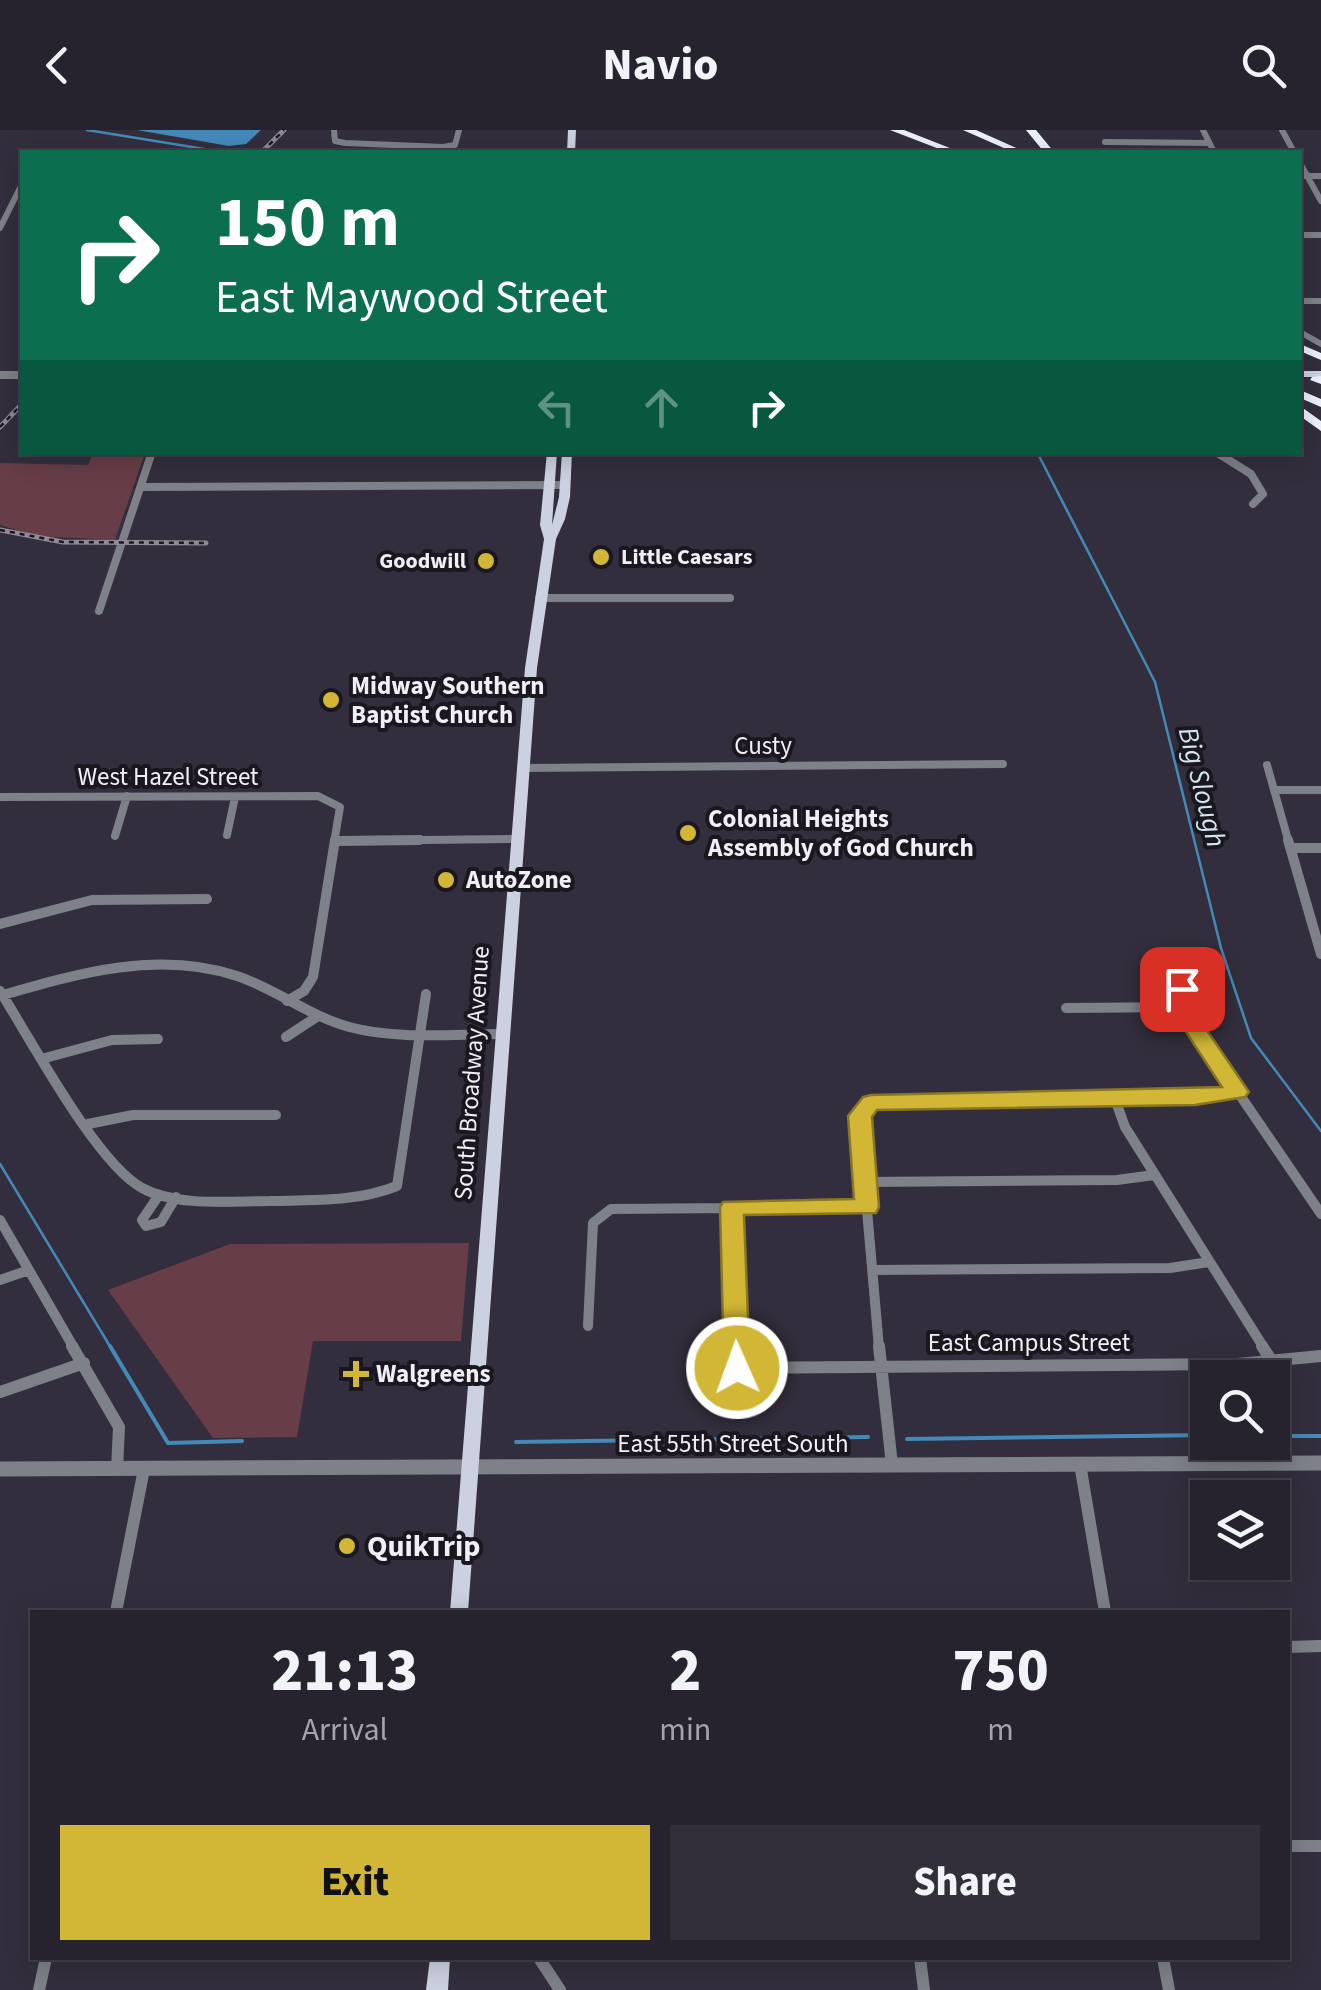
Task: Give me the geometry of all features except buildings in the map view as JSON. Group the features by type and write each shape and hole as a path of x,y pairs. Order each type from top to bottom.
{"highway":[{"path":"895,130 950,150"},
{"path":"968,130 989,150"},
{"path":"968,130 1015,150"},
{"path":"1031,130 1046,150"},
{"path":"1302,397 1321,414"},
{"path":"1302,412 1321,428"}],"main road":[{"name":"South Broadway Avenue","path":"458,1610 523,768 539,598 550,539 546,524 552,455"},
{"name":"South Broadway Avenue","path":"550,539 559,527 567,455"},
{"path":"437,1990 440,1960"}],"street":[{"path":"334,130 333,138 338,142 443,148 455,145 459,130"},
{"path":"1203,130 1213,150"},
{"path":"1104,142 1209,142"},
{"path":"1304,176 1321,176"},
{"path":"1304,176 1321,201"},
{"path":"0,228 20,188"},
{"path":"98,612 151,455"},
{"path":"1221,455 1247,471 1261,486 1263,494 1252,504"},
{"path":"141,487 566,485"},
{"path":"539,598 730,598"},
{"name":"Custy","path":"523,768 1003,764"},
{"path":"1267,765 1321,954"},
{"path":"1274,790 1321,790"},
{"path":"115,836 126,796"},
{"path":"227,835 235,796"},
{"name":"West Hazel Street","path":"0,797 318,796 336,802 340,810 337,841"},
{"path":"287,1001 312,980 337,841 517,840"},
{"path":"1291,848 1321,848"},
{"path":"0,924 92,900 206,899"},
{"path":"1176,961 1186,1007 1197,1032 1321,1214"},
{"path":"426,994 420,1032 402,1178 395,1188 370,1197 269,1198 159,1195 121,1173 1,993 94,970 186,967 233,974 318,1016 367,1030 420,1032 502,1034"},
{"path":"1066,1008 1186,1007"},
{"path":"286,1036 318,1016"},
{"path":"45,1058 112,1040 158,1039"},
{"path":"892,1465 864,1182 860,1116 865,1106 892,1100 1195,1098 1237,1092"},
{"path":"1116,1098 1122,1122 1271,1360"},
{"path":"88,1124 134,1115 276,1115"},
{"path":"864,1182 1117,1180 1154,1174"},
{"path":"159,1195 142,1220 146,1226 161,1222 176,1197"},
{"name":"East Campus Street","path":"732,1207 737,1368 1190,1364"},
{"path":"588,1326 592,1230 603,1213 630,1208 867,1207"},
{"path":"0,1220 120,1427 117,1469"},
{"path":"873,1270 1170,1268 1209,1262"},
{"path":"0,1280 30,1270"},
{"name":"East Campus Street","path":"1290,1361 1321,1356"},
{"path":"0,1392 84,1363"},
{"name":"East 55th Street South","path":"0,1469 469,1470 1321,1462"},
{"path":"1080,1464 1105,1610"},
{"path":"116,1610 144,1469"},
{"path":"1290,1647 1321,1646"},
{"path":"1290,1846 1321,1846"},
{"path":"40,1990 46,1960"},
{"path":"540,1960 560,1990"},
{"path":"920,1960 924,1990"},
{"path":"1163,1960 1169,1990"}],"shaded area":[{"path":"92,455 144,455 115,540 35,536 0,525 0,463 88,465"},
{"path":"469,1243 461,1341 313,1341 297,1437 213,1438 108,1290 230,1244"}],"water":[{"path":"137,130 261,130 246,144 229,146"}],"waterway":[{"name":"Big Slough","path":"87,130 211,150"},
{"name":"Big Slough","path":"1039,455 1155,682 1221,948 1251,1038 1321,1131"},
{"path":"0,1164 111,1348"},
{"path":"110,1346 168,1443 242,1441"},
{"path":"907,1439 1190,1435"},
{"path":"1290,1436 1321,1436"},
{"path":"516,1442 868,1437"}],"railway":[{"path":"264,150 284,130"},
{"path":"0,427 20,406"},
{"path":"0,530 63,542 206,543"}],"place":[{"name":"Little Caesars","path":"601,557"},
{"name":"Goodwill","path":"486,561"},
{"name":"Midway Southern Baptist Church","path":"331,700"},
{"name":"Colonial Heights Assembly of God Church","path":"688,833"},
{"name":"AutoZone","path":"446,880"},
{"name":"Walgreens","path":"356,1374"},
{"name":"QuikTrip","path":"347,1546"}],"route":[{"path":"737,1368 732,1207 867,1207 860,1116 871,1102 1195,1098 1237,1092 1197,1032 1182,989"}]}
